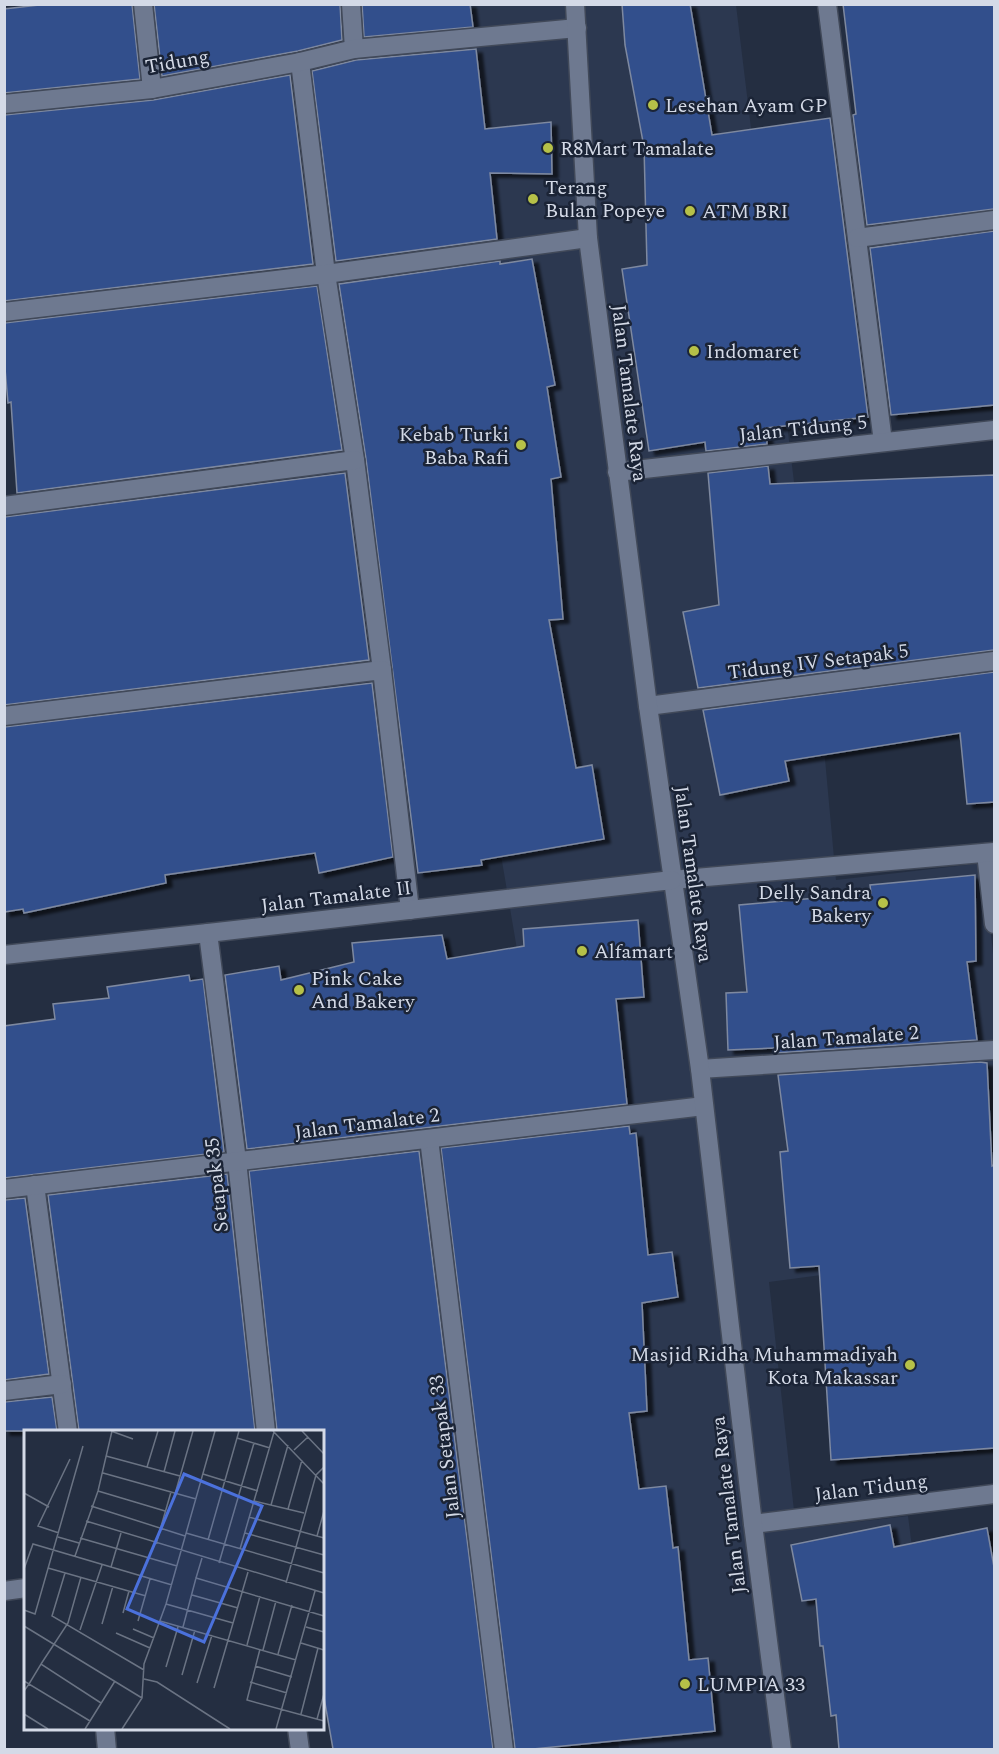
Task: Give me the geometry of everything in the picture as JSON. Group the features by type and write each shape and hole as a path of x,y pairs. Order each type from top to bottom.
{"street":[{"path":"142,4 152,89"},
{"path":"351,4 354,49"},
{"name":"Jalan Tamalate Raya","path":"575,4 588,238 648,706 704,1106 782,1749"},
{"path":"827,4 883,442"},
{"name":"Tidung","path":"4,104 152,89 300,62 354,49 577,28"},
{"path":"300,62 326,274 355,460 410,910"},
{"path":"857,238 994,220"},
{"path":"4,312 326,274 588,238"},
{"name":"Jalan Tidung 5","path":"617,472 994,429"},
{"path":"4,506 355,460"},
{"name":"Tidung IV Setapak 5","path":"648,706 994,661"},
{"path":"4,716 382,670"},
{"path":"990,852 994,924"},
{"name":"Jalan Tamalate II","path":"4,955 672,880 990,852"},
{"name":"Setapak 35","path":"208,933 237,1161 266,1430"},
{"name":"Jalan Tamalate 2","path":"699,1069 994,1050"},
{"name":"Jalan Tamalate 2","path":"4,1189 704,1106"},
{"name":"Jalan Setapak 33","path":"429,1139 504,1749"},
{"path":"35,1185 68,1430"},
{"path":"4,1391 62,1384"},
{"name":"Jalan Tidung","path":"753,1524 994,1494"},
{"path":"4,1591 24,1588"},
{"path":"105,1730 107,1749"},
{"path":"297,1730 300,1749"}],"shaded area":[{"path":"363,5 736,5 817,671 836,880 984,863 994,964 994,1252 769,1282 796,1529 908,1516 938,1749 619,1749 546,1120 494,814 429,267 338,281 321,40 361,39"}],"building":[{"path":"48,4 132,4 140,79 4,93 4,9"},
{"path":"154,4 340,4 342,40 298,51 162,76"},
{"path":"362,4 470,4 473,27 364,37"},
{"path":"622,4 690,4 712,135 830,118 868,417 766,428 767,444 706,451 705,442 649,451 622,269 647,265 644,147 625,45"},
{"path":"843,4 994,4 994,209 867,225 853,115 856,114"},
{"path":"476,49 485,129 551,122 552,174 490,173 497,239 336,261 312,71 356,60"},
{"path":"290,75 313,264 4,301 4,115 153,100"},
{"path":"994,231 994,405 891,415 870,248"},
{"path":"532,259 555,385 547,387 561,477 551,479 563,619 549,620 576,768 592,765 604,839 481,860 482,865 418,873 366,459 339,284 500,261 500,264"},
{"path":"317,286 342,450 17,493 11,402 8,403 4,357 4,323"},
{"path":"768,466 770,484 994,475 994,650 698,688 683,612 719,605 708,473"},
{"path":"345,473 369,660 4,705 4,517"},
{"path":"994,672 994,802 967,804 960,733 785,761 789,781 720,795 703,710"},
{"path":"372,683 393,857 319,873 315,853 165,875 166,883 24,913 23,909 4,912 4,727"},
{"path":"975,875 976,961 967,962 977,1040 775,1053 774,1048 728,1050 726,993 747,992 739,905 871,893 870,885"},
{"path":"638,920 644,997 616,999 627,1104 247,1149 225,975 279,966 281,980 354,962 352,943 442,935 447,959 524,946 523,929"},
{"path":"189,975 190,981 203,979 224,1152 4,1178 4,1026 55,1019 53,1004 109,998 107,987"},
{"path":"987,1063 992,1166 994,1165 994,1448 831,1460 819,1266 790,1268 780,1152 788,1151 778,1075"},
{"path":"629,1126 630,1134 636,1133 648,1255 672,1252 678,1297 642,1303 647,1411 629,1413 639,1489 666,1486 673,1548 678,1547 689,1660 708,1658 715,1731 515,1749 441,1148"},
{"path":"419,1151 493,1749 333,1749 324,1697 324,1430 277,1430 249,1171"},
{"path":"227,1174 255,1430 79,1430 48,1195"},
{"path":"25,1198 49,1374 4,1380 4,1200"},
{"path":"52,1397 57,1430 4,1431 4,1402"},
{"path":"890,1525 894,1547 987,1528 994,1567 994,1749 839,1749 836,1715 831,1716 823,1646 820,1646 816,1599 802,1601 791,1545"}],"place":[{"name":"Lesehan Ayam GP","path":"653,105"},
{"name":"R8Mart Tamalate","path":"548,148"},
{"name":"Terang Bulan Popeye","path":"533,199"},
{"name":"ATM BRI","path":"690,211"},
{"name":"Indomaret","path":"694,351"},
{"name":"Kebab Turki Baba Rafi","path":"521,445"},
{"name":"Delly Sandra Bakery","path":"883,903"},
{"name":"Alfamart","path":"582,951"},
{"name":"Pink Cake And Bakery","path":"299,990"},
{"name":"Masjid Ridha Muhammadiyah Kota Makassar","path":"910,1365"},
{"name":"LUMPIA 33","path":"685,1684"}]}
